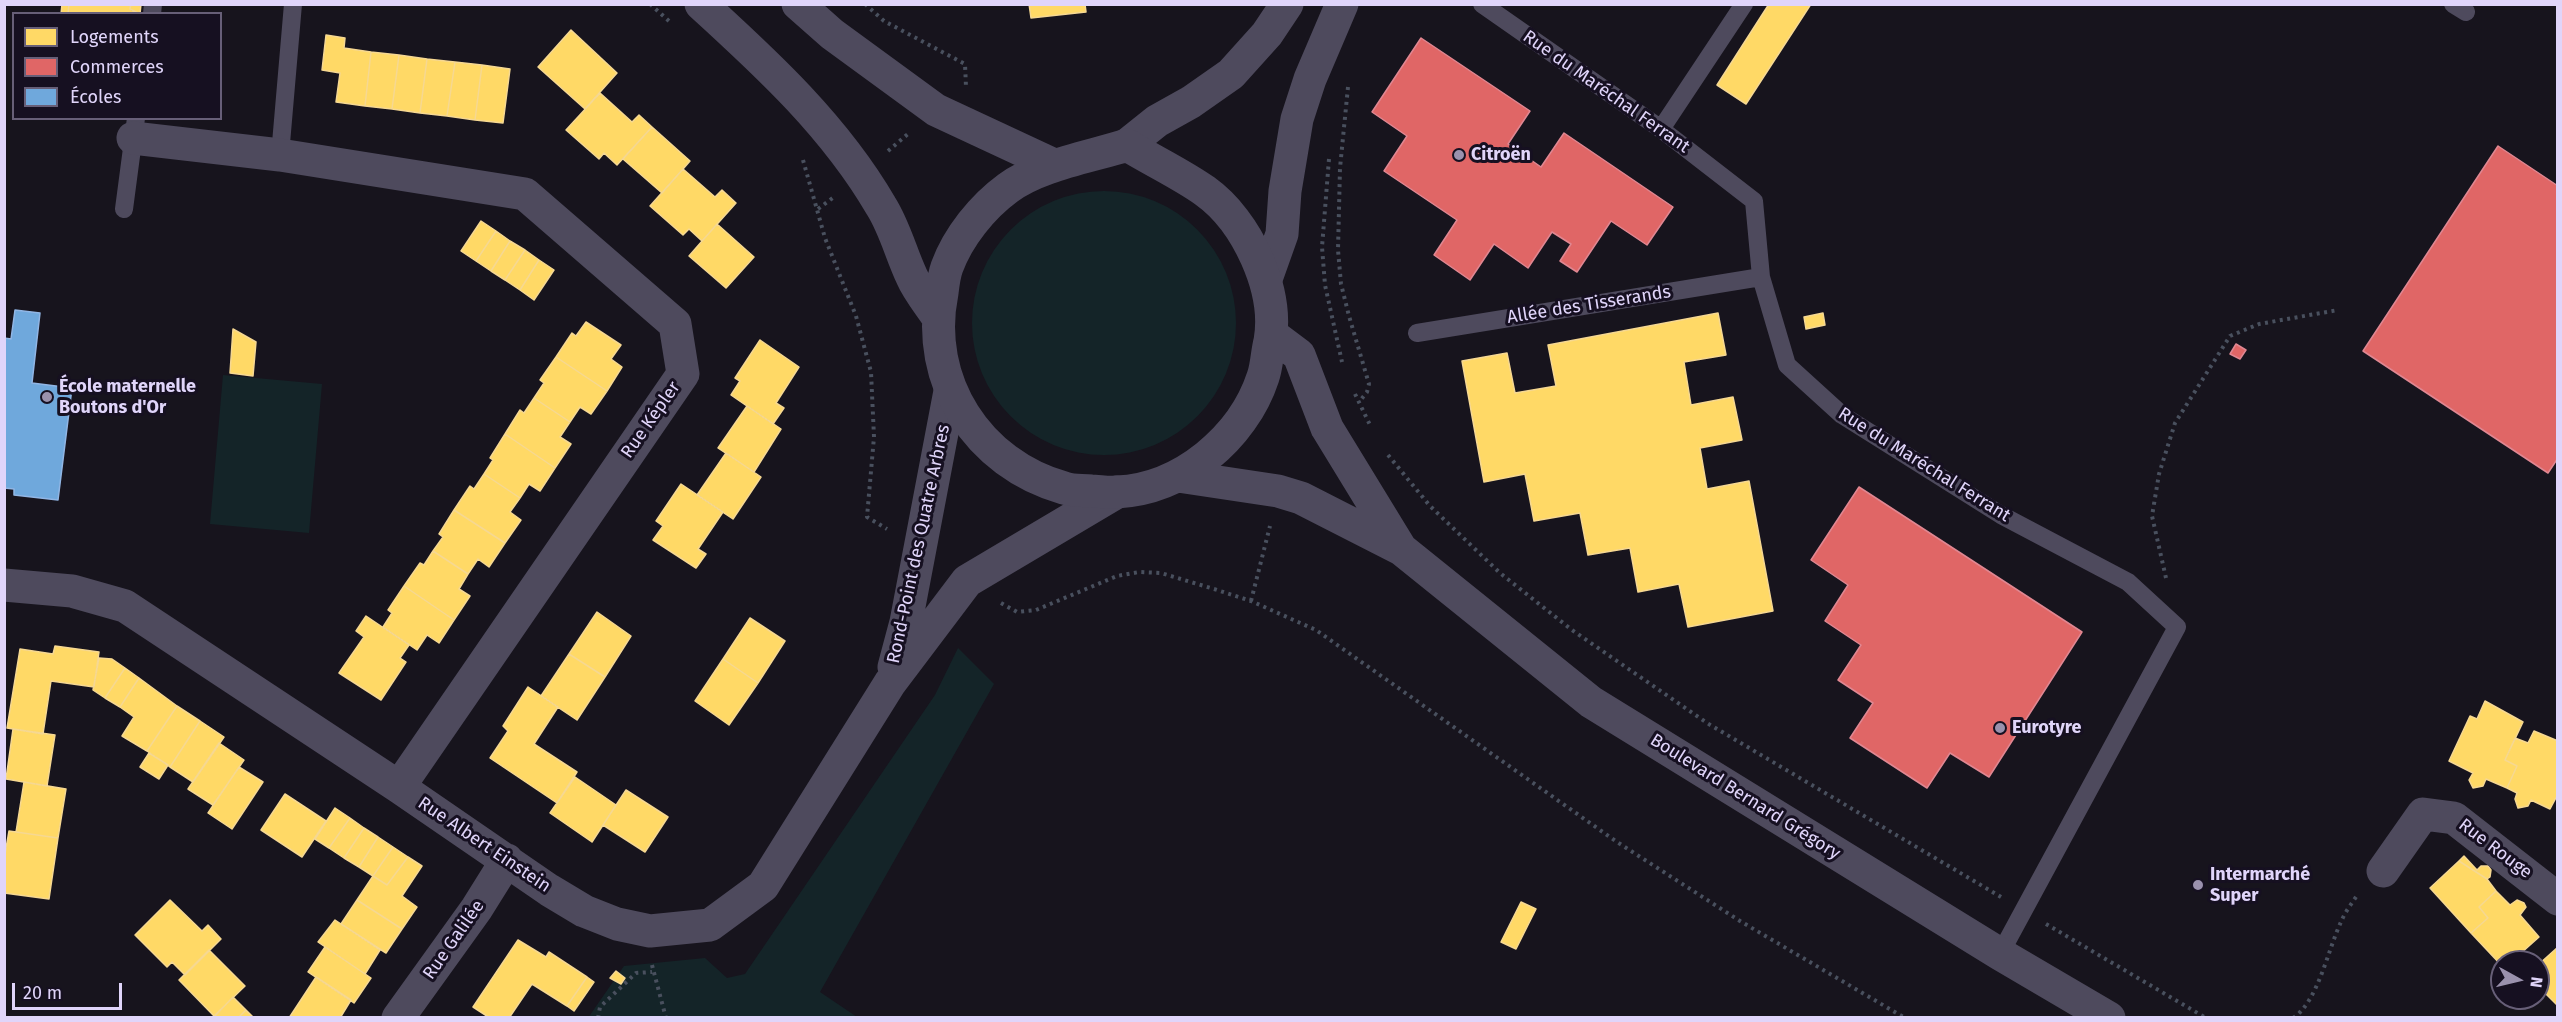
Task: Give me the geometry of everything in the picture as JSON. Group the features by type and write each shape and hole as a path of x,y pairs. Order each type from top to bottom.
{"street":[{"path":"701,4 749,48 813,113 841,147 886,215 913,279 937,316"},
{"path":"798,4 832,34 936,110 1054,165"},
{"path":"1127,145 1206,192 1239,226 1266,279 1271,334 1263,377 1244,417 1215,451 1178,476 1148,487 1117,492 1065,489 1017,469 978,435 950,391 939,355 937,316 947,267 972,222 1009,187 1054,165 1087,158 1127,145 1157,121 1191,102 1231,74 1267,34 1287,4"},
{"path":"1266,279 1282,234 1285,190 1298,119 1310,79 1342,4"},
{"name":"Rue Képler","path":"135,128 280,155 525,195 675,324 683,374 399,787"},
{"name":"Boulevard Bernard Grégory","path":"1271,334 1299,355 1327,428 1401,549"},
{"name":"Rond-Point des Quatre Arbres","path":"890,683 906,622 950,391"},
{"name":"Boulevard Bernard Grégory","path":"1178,476 1278,491 1301,498 1401,549 1591,702 2000,954 2109,1017"},
{"name":"Rond-Point des Quatre Arbres","path":"890,683 967,581 1117,492"},
{"name":"Rue Albert Einstein","path":"4,585 72,591 125,606 399,787 549,890 584,911 617,924 650,931 710,926 763,886 890,683"},
{"name":"Rue Rouge","path":"2372,879 2423,814 2454,818 2558,899"},
{"name":"Rue Galilée","path":"398,1017 477,908 507,860"}],"lane":[{"path":"280,155 293,4"},
{"name":"Rue du Maréchal Ferrant","path":"1482,4 1661,129 1754,201 1761,277 1787,365 1842,415 2001,515 2128,582 2177,627"},
{"path":"1661,129 1744,4"},
{"path":"124,209 135,128"},
{"name":"Allée des Tisserands","path":"1417,333 1761,277"},
{"path":"2000,954 2177,627"}],"path":[{"path":"865,4 884,21 965,64 967,86"},
{"path":"1348,82 1340,168 1338,250 1341,284 1369,384 1367,392 1359,402"},
{"path":"861,175 936,110"},
{"path":"1330,151 1323,256 1324,285 1345,372"},
{"path":"818,209 825,238 856,316 871,372 874,437 867,517 894,533"},
{"path":"2177,627 2152,516 2159,474 2175,423 2230,336 2259,324 2338,310"},
{"path":"1354,392 1372,430"},
{"path":"1383,447 1430,506 1500,573 1572,630 1707,723 2206,1017"},
{"path":"994,599 1017,612 1036,610 1117,576 1139,572 1161,573 1251,601 1316,630 1617,842 1740,921 1905,1017"},
{"path":"2293,1017 2302,1011 2323,970 2341,920 2372,879"},
{"path":"650,931 652,972 666,1017"},
{"path":"598,1017 600,1007 636,973 652,972"}],"shaded area":[{"path":"1104,191 1130,194 1154,201 1177,214 1197,230 1213,250 1226,273 1233,297 1236,323 1233,349 1226,373 1213,396 1197,416 1177,432 1154,445 1130,452 1104,455 1078,452 1054,445 1031,432 1011,416 995,396 982,373 975,349 972,323 975,297 982,273 995,250 1011,230 1031,214 1054,201 1078,194"},
{"path":"223,375 322,384 309,533 210,524"},
{"path":"958,648 994,684 820,992 857,1017 588,1018 624,966 705,958 727,978 745,974 935,695"}],"building: Logements":[{"path":"62,4 69,4 68,12 61,12"},
{"path":"69,4 131,4 130,9 134,12 68,12"},
{"path":"131,4 141,4 140,12 130,9"},
{"path":"1029,4 1085,4 1086,12 1031,18"},
{"path":"1769,4 1811,4 1746,104 1717,85"},
{"path":"571,30 617,73 585,109 538,67"},
{"path":"326,35 345,38 344,48 371,52 365,106 336,102 340,73 322,70"},
{"path":"371,52 399,55 392,109 365,106"},
{"path":"399,55 427,59 420,113 392,109"},
{"path":"427,59 455,62 447,116 420,113"},
{"path":"455,62 482,65 475,120 447,116"},
{"path":"482,65 510,69 503,123 475,120"},
{"path":"600,93 632,122 639,115 652,127 617,165 604,153 599,159 566,130"},
{"path":"652,127 690,161 662,193 623,159"},
{"path":"683,169 715,197 722,190 736,203 702,241 689,229 683,235 650,206"},
{"path":"481,221 496,231 476,261 461,251"},
{"path":"717,224 754,257 726,288 689,256"},
{"path":"496,231 510,241 491,271 476,261"},
{"path":"510,241 525,250 505,280 491,271"},
{"path":"525,250 539,260 520,290 505,280"},
{"path":"539,260 554,270 534,300 520,290"},
{"path":"1718,313 1726,355 1684,362 1691,405 1733,397 1742,440 1700,448 1707,489 1749,481 1773,611 1688,627 1679,584 1638,592 1630,548 1588,555 1580,513 1534,521 1525,474 1484,482 1462,361 1507,353 1515,393 1556,386 1548,345"},
{"path":"1823,313 1825,325 1806,329 1804,317"},
{"path":"586,322 621,345 611,359 622,367 607,391 556,357 572,333 576,336"},
{"path":"233,329 256,342 253,376 230,373"},
{"path":"760,340 799,367 776,403 784,408 773,424 731,395 740,381 735,378"},
{"path":"556,357 607,391 591,414 580,407 570,422 534,398 544,383 540,380"},
{"path":"534,398 570,422 560,437 571,444 555,468 505,434 520,410 524,413"},
{"path":"747,406 781,429 754,472 718,448"},
{"path":"505,434 555,468 540,491 529,484 520,498 484,474 493,460 490,458"},
{"path":"726,453 761,477 733,519 697,495"},
{"path":"484,474 520,498 510,512 521,520 505,543 454,510 470,486 474,489"},
{"path":"681,484 723,512 698,549 706,554 696,568 653,540 663,526 656,521"},
{"path":"454,510 505,543 489,567 478,559 468,574 433,551 443,537 439,534"},
{"path":"433,551 468,574 459,589 470,596 454,620 404,586 420,563 424,565"},
{"path":"404,586 454,620 439,643 427,635 417,650 383,627 392,613 388,610"},
{"path":"597,612 631,636 605,677 569,654"},
{"path":"366,616 409,645 400,658 406,662 381,700 339,673 364,637 356,631"},
{"path":"750,618 785,641 758,683 723,659"},
{"path":"55,646 99,652 94,687 51,681 43,734 7,728 20,649 53,654"},
{"path":"569,654 605,677 577,720 541,696"},
{"path":"99,658 112,659 125,668 105,698 93,690"},
{"path":"723,659 758,683 729,725 695,701"},
{"path":"125,668 139,678 120,707 105,698"},
{"path":"139,678 177,706 147,751 122,736 134,717 120,707"},
{"path":"528,687 558,707 534,744 577,772 557,803 490,758 508,731 503,726"},
{"path":"2485,701 2523,722 2505,760 2517,766 2507,788 2486,779 2483,786 2473,788 2469,780 2473,773 2449,761 2470,716 2477,719"},
{"path":"177,706 200,721 170,767 147,751"},
{"path":"200,721 224,737 193,782 170,767"},
{"path":"13,729 55,735 47,786 6,779"},
{"path":"2534,731 2558,741 2558,794 2550,809 2531,800 2528,806 2518,808 2515,799 2517,793 2507,788 2517,766 2505,760 2515,738 2528,743"},
{"path":"219,743 244,760 213,805 188,789"},
{"path":"149,753 168,765 159,779 140,767"},
{"path":"239,767 263,782 232,829 208,813"},
{"path":"575,777 616,805 592,842 550,813"},
{"path":"24,782 66,789 58,838 16,832"},
{"path":"626,790 668,817 645,852 603,825"},
{"path":"285,794 326,821 302,857 261,830"},
{"path":"335,808 350,818 329,848 315,839"},
{"path":"350,818 364,828 344,858 329,848"},
{"path":"364,828 378,837 359,867 344,858"},
{"path":"9,831 58,838 49,899 4,893 4,860"},
{"path":"378,837 393,847 373,876 359,867"},
{"path":"393,847 408,857 387,885 373,876"},
{"path":"2464,856 2477,870 2481,866 2488,866 2491,870 2490,877 2487,879 2459,861"},
{"path":"408,857 422,866 402,896 417,907 402,929 357,900 373,876 387,885"},
{"path":"2459,861 2487,879 2496,891 2479,907 2488,918 2471,933 2430,888"},
{"path":"2496,891 2510,905 2517,900 2524,903 2526,907 2520,915 2539,937 2524,950 2490,950 2490,953 2471,933 2488,918 2479,907"},
{"path":"170,900 202,931 208,925 221,939 185,975 172,962 167,967 135,935"},
{"path":"357,900 402,929 386,953 341,924"},
{"path":"1521,902 1536,909 1516,949 1501,942"},
{"path":"335,920 380,950 365,974 318,942"},
{"path":"518,940 546,957 549,952 587,977 567,1006 532,984 509,1018 490,1018 473,1007"},
{"path":"325,947 371,978 354,1003 308,972"},
{"path":"2558,947 2558,1006 2550,998 2550,954"},
{"path":"209,950 245,986 214,1016 179,980"},
{"path":"616,971 625,978 621,984 610,978"},
{"path":"316,977 351,1000 340,1018 289,1018"},
{"path":"587,977 594,982 574,1011 567,1006"},
{"path":"233,997 246,1010 238,1018 213,1018"},
{"path":"246,1010 254,1018 238,1018"}],"building: Commerces":[{"name":"Citroën","path":"1421,38 1530,111 1508,144 1541,167 1564,133 1673,207 1647,245 1611,221 1577,272 1560,261 1571,244 1552,232 1528,268 1494,244 1470,280 1434,255 1457,220 1384,171 1407,136 1372,112"},
{"path":"2498,146 2558,186 2558,458 2548,473 2363,351"},
{"path":"2236,344 2246,350 2240,359 2230,354"},
{"path":"1859,487 2082,632 1989,777 1950,753 1927,788 1850,738 1873,703 1838,680 1861,645 1825,621 1848,585 1811,560"}],"building: Écoles":[{"path":"15,310 40,313 32,383 72,388 58,500 14,495 14,489 4,488 4,338 11,339"}],"place":[{"name":"Citroën","path":"1459,155"},
{"name":"École maternelle Boutons d'Or","path":"47,397"},
{"name":"Eurotyre","path":"2000,728"},
{"name":"Intermarché Super","path":"2198,885"}]}
